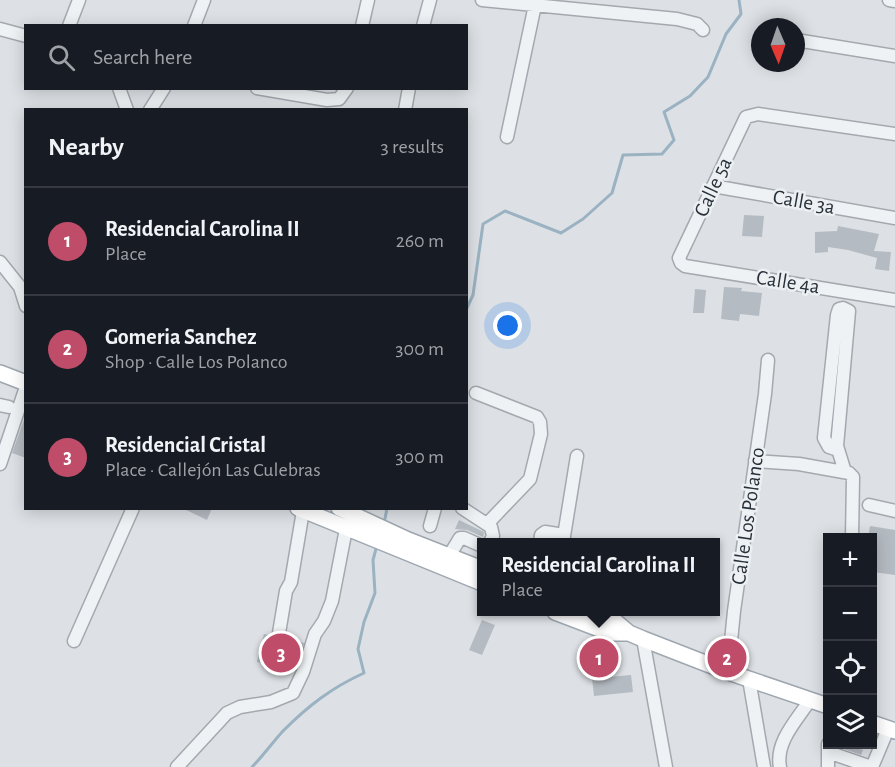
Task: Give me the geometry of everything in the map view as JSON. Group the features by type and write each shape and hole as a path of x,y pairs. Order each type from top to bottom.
{"main road":[{"path":"0,373 24,384"},
{"path":"300,510 350,531 406,547 449,556 477,567"},
{"path":"343,510 359,517 406,547 477,582"},
{"path":"565,616 610,633 636,636"},
{"path":"599,616 616,622 636,636 728,672 823,704"},
{"path":"877,724 892,730"}],"street":[{"path":"70,24 79,0"},
{"path":"195,24 204,0"},
{"path":"362,24 368,0"},
{"path":"424,24 430,0"},
{"path":"482,0 677,19 697,24 703,30"},
{"path":"507,136 535,5"},
{"path":"0,29 24,35"},
{"path":"805,41 895,56"},
{"path":"120,90 126,108"},
{"path":"151,108 163,90"},
{"path":"269,90 327,100 339,99 346,90"},
{"path":"405,108 409,90"},
{"name":"Calle 5a","path":"681,263 679,258 746,117 758,114 895,134"},
{"name":"Calle 3a","path":"713,186 895,218"},
{"path":"0,262 20,287 24,300"},
{"name":"Calle 4a","path":"681,263 685,266 895,300"},
{"path":"0,278 20,287"},
{"path":"838,450 829,447 824,438 837,315 839,309 843,308 849,311 838,450 845,472"},
{"name":"Calle Los Polanco","path":"728,672 768,360"},
{"path":"0,464 24,391"},
{"path":"477,393 537,417 541,434 530,479 487,524"},
{"path":"563,538 577,456"},
{"path":"755,461 799,464 849,473 853,477 852,533"},
{"path":"869,505 895,511"},
{"path":"74,641 132,510"},
{"path":"279,633 286,591 291,582 300,510"},
{"path":"430,526 434,510"},
{"path":"465,510 493,530 492,538"},
{"path":"177,767 227,713 240,707 271,702 293,693 303,672 315,634 324,621 332,601 350,531"},
{"path":"541,538 545,532 560,538"},
{"path":"449,556 457,541 462,538 477,544"},
{"path":"636,636 666,767"},
{"path":"749,679 765,767"},
{"path":"780,767 778,758 783,741 810,700"},
{"path":"830,749 872,767 892,730"},
{"path":"828,749 828,767"}],"building":[{"path":"744,215 764,216 762,237 742,236"},
{"path":"838,226 879,234 874,251 891,252 889,271 875,269 877,258 848,250 828,247 828,252 815,253 815,232 837,231"},
{"path":"724,287 742,288 741,291 762,293 759,316 740,314 739,321 721,319"},
{"path":"695,289 706,290 704,313 693,313"},
{"path":"24,420 24,457 12,453"},
{"path":"186,510 211,510 207,520"},
{"path":"459,520 484,532 483,537 467,530 455,529"},
{"path":"870,526 895,530 895,575 877,573 877,533 869,533"},
{"path":"482,620 495,625 482,655 469,650"},
{"path":"264,634 277,641 285,639 304,643 295,671 257,662"},
{"path":"602,640 606,642 609,677 631,675 633,692 594,696 588,642"},
{"path":"844,749 863,750 861,755"}],"waterway":[{"path":"468,306 473,295 483,224 505,211 561,233 583,219 612,193 623,155 662,154 674,140 664,112 690,96 708,77 726,34 741,14 739,0"},
{"path":"384,524 387,510"},
{"path":"252,767 283,731 311,706 330,691 364,673 358,649 364,622 375,593 373,560 377,545"}],"place":[{"name":"Residencial Cristal","path":"281,653"},
{"name":"Residencial Carolina II","path":"599,658"},
{"name":"Gomeria Sanchez","path":"727,658"}]}
